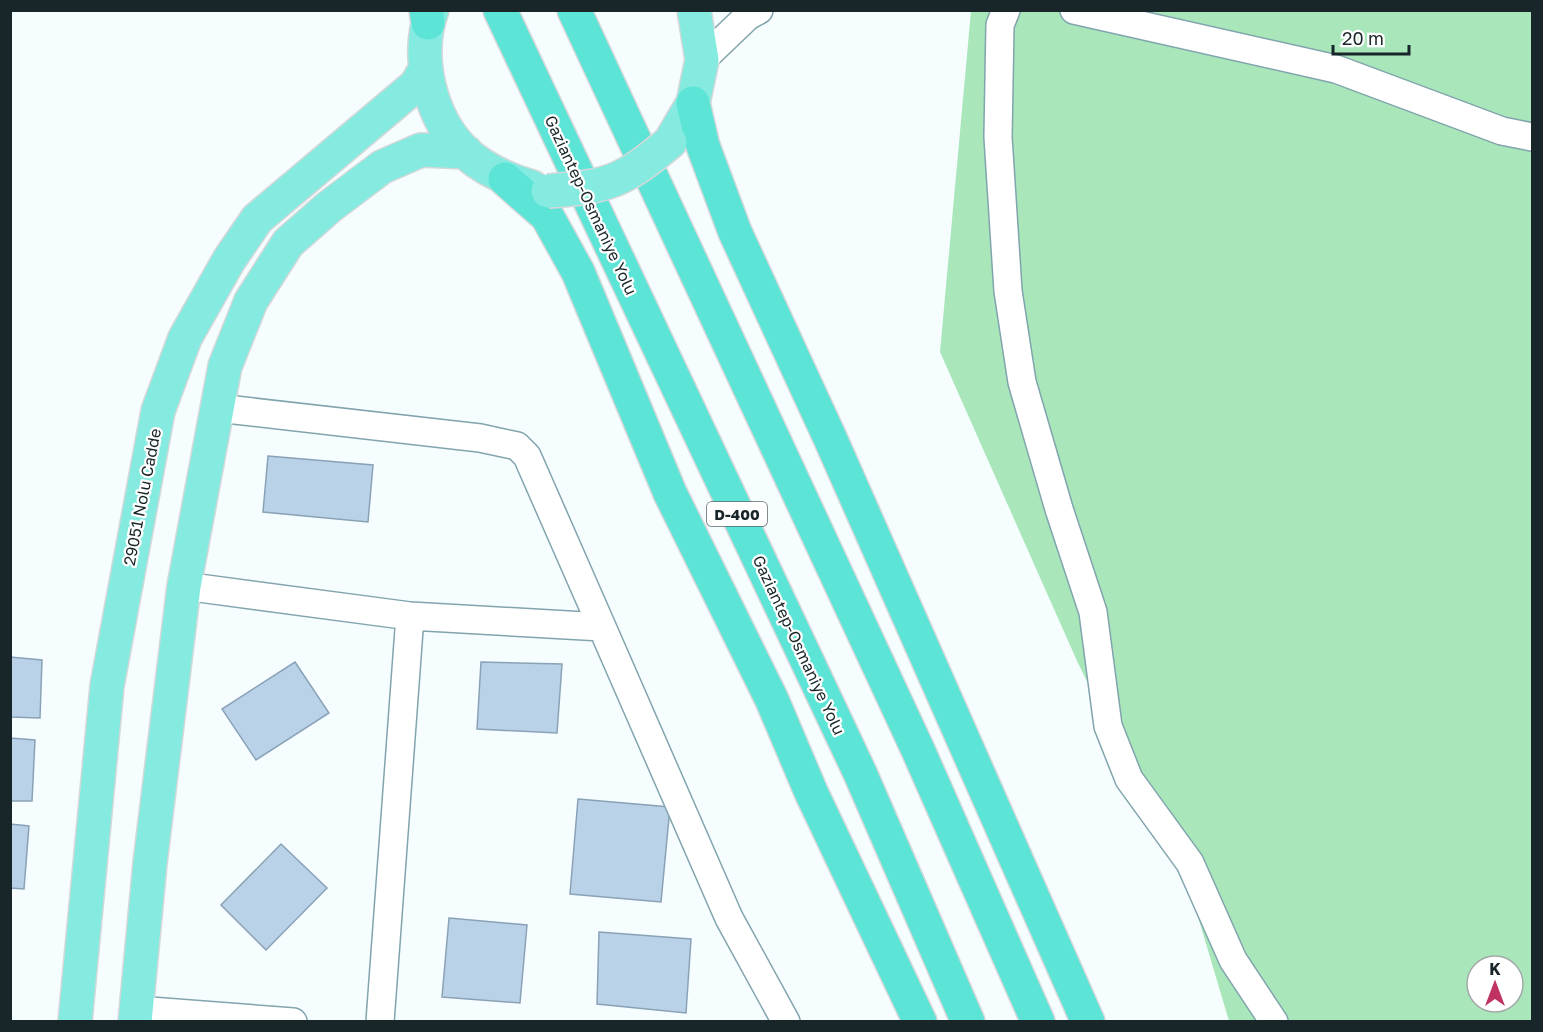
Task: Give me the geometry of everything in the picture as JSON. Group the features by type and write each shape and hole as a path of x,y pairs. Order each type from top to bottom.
{"highway":[{"name":"Gaziantep-Osmaniye Yolu","path":"501,10 860,773 968,1022"},
{"path":"574,10 913,739 1038,1022"},
{"path":"693,103 703,146 735,232 835,448 1088,1022"},
{"path":"505,179 548,216 578,272 670,493 772,700 811,792 920,1022"}],"main road":[{"path":"428,14 425,70 438,115 466,152 505,179 548,191 594,188 625,176 636,171 670,141 693,103 702,60 694,10"},
{"name":"29051 Nolu Cadde","path":"75,1022 107,686 158,411 185,338 229,260 257,219 416,85 425,70"},
{"path":"136,1016 150,863 184,586 225,366 251,301 288,243 329,207 382,167 421,150 466,152"}],"street":[{"path":"702,60 748,16 759,10"},
{"path":"1006,10 1000,26 998,137 1008,291 1022,382 1059,509 1093,612 1108,726 1129,779 1190,862 1233,960 1274,1022"},
{"path":"1074,10 1336,69 1503,131 1533,137"},
{"path":"217,408 480,438 517,446 526,456 729,918 786,1022"},
{"path":"184,586 410,616 602,627"},
{"path":"380,1022 410,616"},
{"path":"136,1016 293,1022"}],"green space":[{"path":"971,11 1532,11 1532,1021 1229,1021 1193,900 1077,661 940,352"}],"building":[{"path":"268,456 373,465 368,522 263,512"},
{"path":"10,657 42,660 40,718 10,717"},
{"path":"295,662 329,713 256,760 222,709"},
{"path":"481,662 562,664 557,733 477,729"},
{"path":"10,738 35,740 32,801 10,801"},
{"path":"578,799 670,807 661,902 570,894"},
{"path":"10,824 29,826 24,889 10,888"},
{"path":"281,844 327,888 266,950 221,905"},
{"path":"449,918 527,925 520,1003 442,997"},
{"path":"599,932 691,939 686,1013 597,1004"}]}
